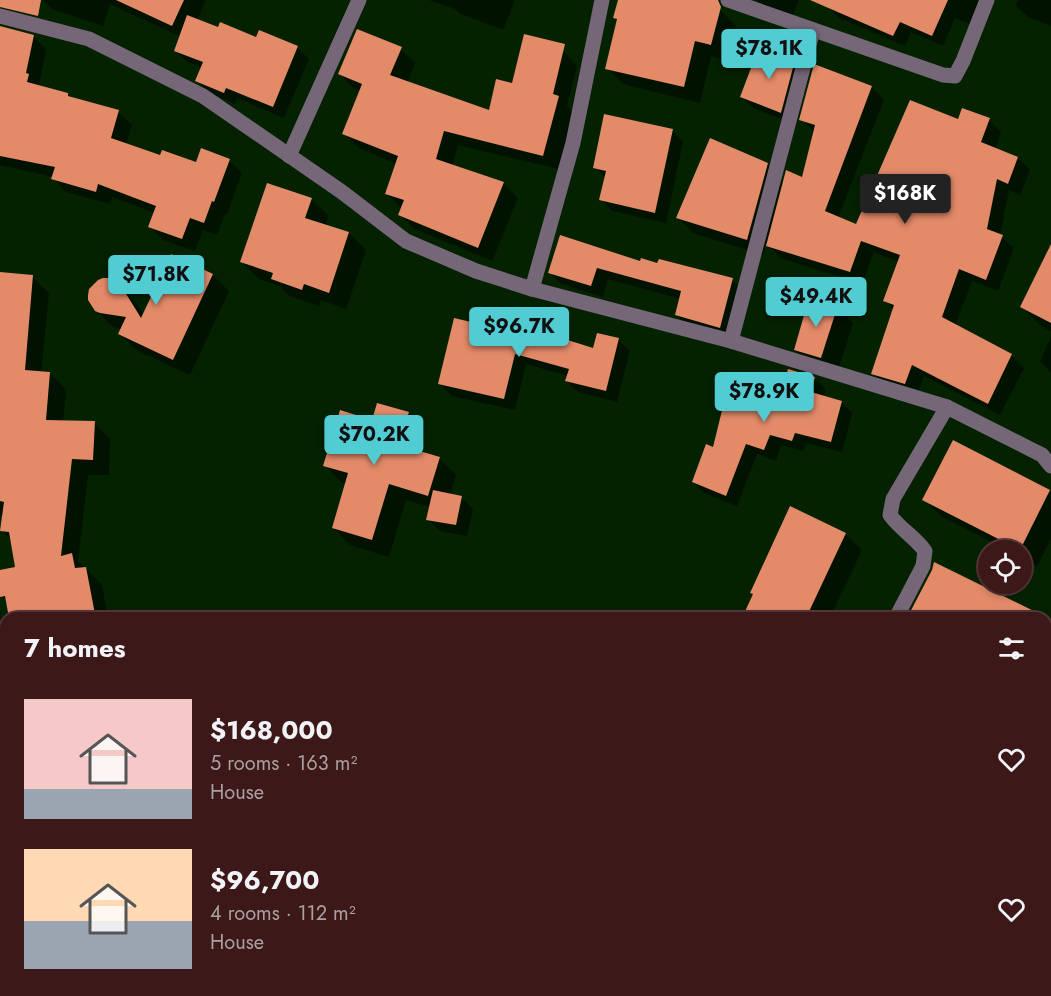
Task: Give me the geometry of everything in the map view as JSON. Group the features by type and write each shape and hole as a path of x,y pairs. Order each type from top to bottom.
{"street":[{"path":"289,156 359,0"},
{"path":"532,289 573,143 602,0"},
{"path":"728,0 943,75 955,76 963,62 987,0"},
{"path":"0,16 88,39 203,96 342,192 406,240 476,271 532,289 731,341 947,407 1042,455 1051,466"},
{"path":"731,341 813,30"},
{"path":"899,612 923,566 925,552 920,544 897,525 890,515 893,499 947,407"}],"shaded area":[{"path":"0,0 1051,0 1051,612 0,612"}],"building":[{"path":"0,0 41,0 38,16 0,7"},
{"path":"116,0 184,0 172,26"},
{"path":"618,0 718,0 721,7 711,45 695,41 684,87 605,69 617,19 613,18"},
{"path":"810,0 948,0 932,36 900,22 893,36"},
{"path":"187,15 218,27 220,22 256,37 259,30 298,46 273,107 226,88 224,93 195,81 203,62 174,51"},
{"path":"0,26 34,35 26,73 29,74 27,82 119,110 111,138 160,155 162,150 196,162 201,148 230,159 204,223 190,218 182,239 148,227 156,206 98,184 96,192 51,179 55,167 0,156"},
{"path":"357,29 402,47 390,75 489,110 496,79 512,83 524,34 565,44 553,94 559,96 543,156 444,131 436,159 504,182 478,248 398,215 404,200 385,194 398,156 342,134 362,84 338,74"},
{"path":"759,47 795,60 781,113 740,97"},
{"path":"814,64 872,86 825,211 856,224 910,100 958,119 962,108 990,118 981,142 1018,157 1008,184 997,179 987,229 1003,235 986,280 959,269 942,317 1012,354 988,404 912,365 905,384 871,374 894,305 883,301 900,255 861,241 850,272 766,246 786,170 802,177 815,125 799,120"},
{"path":"604,114 673,129 655,213 599,200 606,171 593,168"},
{"path":"710,138 768,163 747,240 676,218"},
{"path":"267,183 312,198 305,218 349,232 329,293 304,284 302,290 271,279 273,273 240,262"},
{"path":"560,235 640,261 641,258 657,263 659,259 733,278 720,328 675,315 681,291 597,268 591,286 548,273"},
{"path":"1051,244 1051,323 1020,307"},
{"path":"171,254 213,274 173,360 118,334 126,317 95,311 88,300 89,289 98,280 109,278 115,280 120,284 141,318"},
{"path":"0,272 33,275 25,370 50,372 46,420 95,421 93,460 72,459 61,556 72,553 75,568 86,567 95,612 8,612 5,596 0,597 0,570 15,567 9,532 0,531 4,502 0,501"},
{"path":"809,298 838,305 821,358 794,350"},
{"path":"454,318 553,341 555,336 593,348 597,333 619,338 606,391 565,381 569,369 515,354 504,399 438,384"},
{"path":"788,369 815,377 811,392 842,401 831,442 795,433 792,441 770,435 764,450 746,444 726,496 692,482 706,444 713,447 731,374 783,386"},
{"path":"377,403 409,412 399,445 440,457 428,496 389,484 372,540 332,528 348,473 323,466 340,410 372,420"},
{"path":"953,440 1050,490 1025,540 1000,540 922,500"},
{"path":"433,490 462,496 456,525 426,520"},
{"path":"790,506 846,533 809,612 745,612 753,594 750,593"},
{"path":"934,562 978,584 978,594 999,594 1036,612 910,612"}]}
